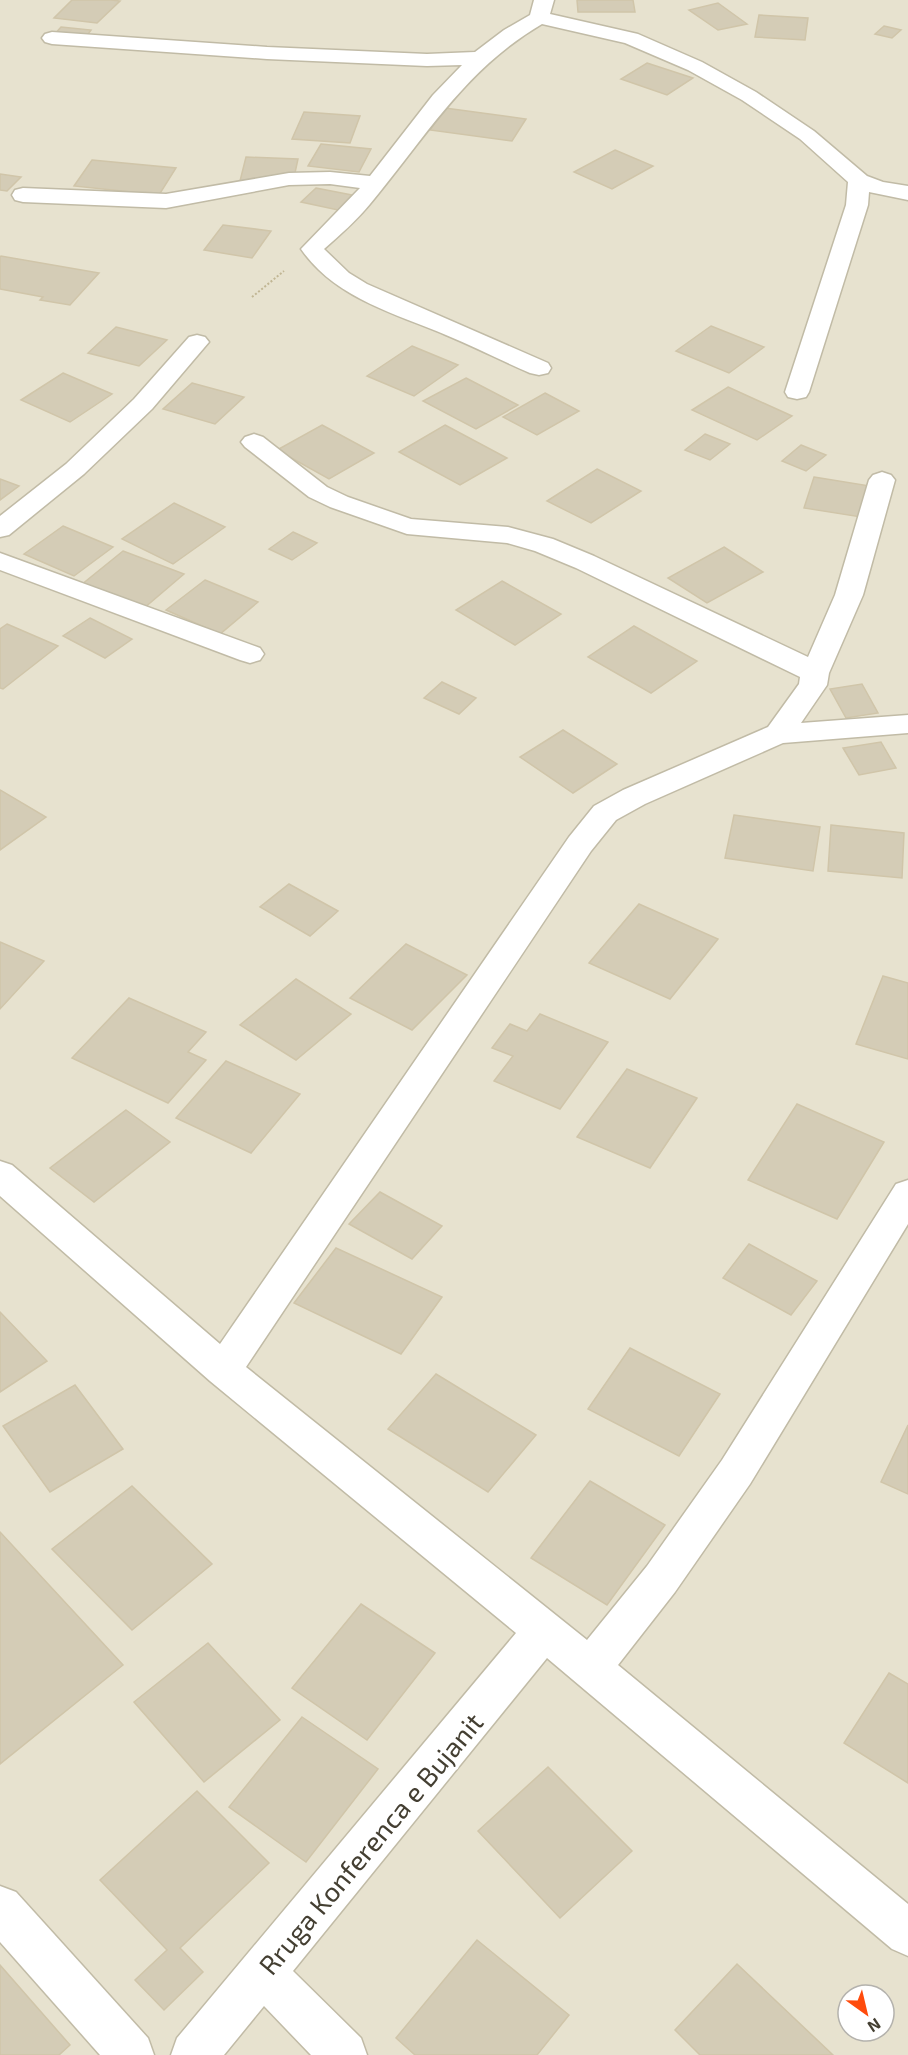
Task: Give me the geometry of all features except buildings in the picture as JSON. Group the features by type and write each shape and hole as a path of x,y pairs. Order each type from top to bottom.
{"street":[{"path":"539,368 364,291 336,276 323,265 312,249 360,202 444,96 481,58 542,9 631,38 695,66 749,96 807,135 859,181 878,188 908,193"},
{"path":"52,38 267,53 427,60 481,58"},
{"path":"23,195 166,201 289,179 330,178 374,183"},
{"path":"796,392 857,205 859,181"},
{"path":"0,530 75,469 142,404 196,342"},
{"path":"254,442 318,492 339,502 407,526 507,535 544,546 585,562 815,673"},
{"path":"778,735 813,685 815,673 852,586 882,480"},
{"path":"0,561 250,654"},
{"path":"223,1370 580,844 605,813 634,797 778,735 908,724"},
{"path":"0,1175 223,1370 590,1668 908,1933"},
{"path":"590,1668 661,1579 736,1472 908,1194"},
{"name":"Rruga Konferenca e Bujanit","path":"195,2055 544,1631"},
{"path":"0,1908 131,2055"},
{"path":"263,1973 344,2055"}],"path":[{"path":"252,297 312,249"}],"shaded area":[{"path":"0,0 908,0 908,2055 0,2055"}]}
